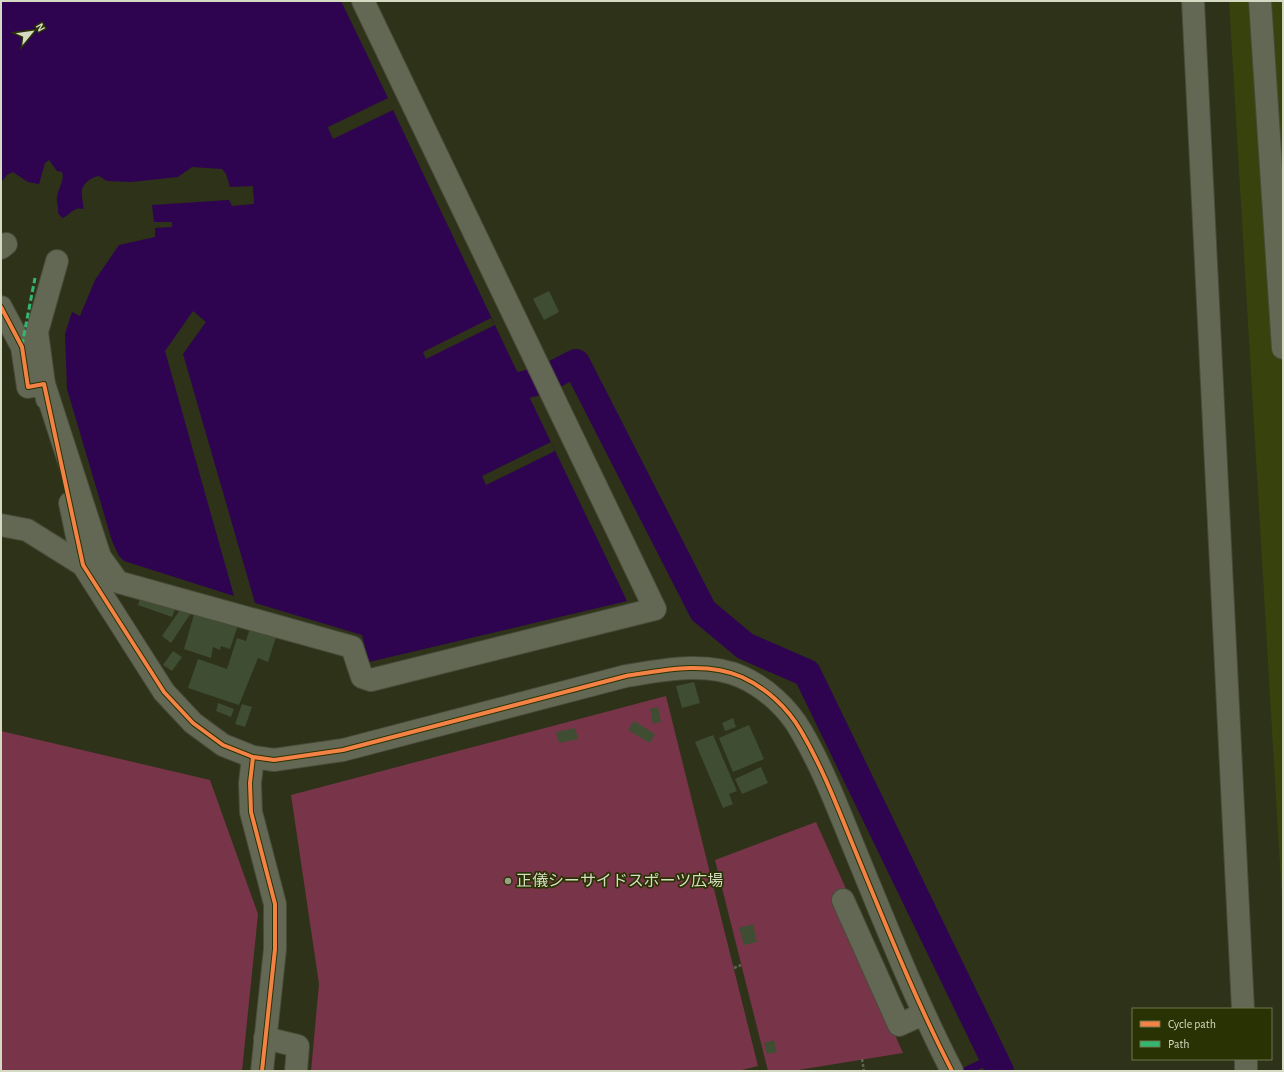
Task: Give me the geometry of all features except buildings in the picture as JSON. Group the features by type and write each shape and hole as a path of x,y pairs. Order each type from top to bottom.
{"street":[{"path":"44,384 100,557 118,582 352,647 362,676 372,680 655,610 364,1"},
{"path":"1193,1 1243,1008"},
{"path":"1260,1 1283,348"},
{"path":"57,260 37,332 44,384 83,565 164,692 193,722 223,744 253,756 274,760 343,750 626,676 665,670 710,668 742,677 771,694 788,712 801,731 836,803 923,1014 952,1071"},
{"path":"1,307 22,347 28,387 44,384"},
{"path":"1,525 27,530 83,565"},
{"path":"253,756 250,783 251,812 275,904 275,949 262,1071"},
{"path":"843,900 899,1025 923,1014"},
{"path":"265,1038 298,1046 296,1071"},
{"path":"1246,1060 1246,1071"}],"path":[{"path":"734,968 742,965"},
{"path":"862,1059 864,1071"}],"shaded area":[{"path":"1,1 341,1 388,98 328,127 333,139 393,110 521,380 527,378 531,388 526,390 627,601 369,662 362,635 255,603 183,354 206,322 193,311 165,351 234,596 124,561 119,556 112,541 67,389 65,334 72,312 80,316 95,280 119,245 155,237 155,228 172,227 172,222 154,222 152,205 229,200 232,206 254,204 253,186 230,187 226,174 222,169 192,167 178,177 131,182 107,181 99,176 89,180 82,189 83,209 80,208 74,210 62,218 58,213 57,199 63,175 62,172 57,171 49,160 45,163 39,184 28,182 13,172 7,175 1,182"},
{"path":"1229,1 1283,1 1283,917"},
{"name":"正儀シーサイドスポーツ広場","path":"666,696 758,1066 738,1071 311,1071 319,984 291,795"},
{"path":"1,731 210,780 258,914 242,1071 1,1071"},
{"path":"816,822 847,891 839,910 903,1053 792,1071 768,1071 715,860"}],"pier":[{"path":"388,99 330,128 334,137 393,109 333,138 328,128"},
{"path":"252,187 254,203 232,205 230,199 233,204 253,202 252,188 228,188"},
{"path":"491,318 495,325 426,359 423,352"},
{"path":"551,442 555,451 486,485 482,476"}],"waterway":[{"path":"508,389 543,380 576,363 703,611 745,646 807,673 1000,1071"},
{"path":"966,1071 994,1058"}],"marked path":[{"path":"22,345 35,278"}],"cycle path":[{"path":"1,307 22,347 28,387 44,384 83,565 164,692 193,723 223,745 253,757 274,760 343,750 626,676 670,669 699,668 714,669 742,677 768,693 790,714 817,761 914,991 952,1071"},
{"path":"253,757 250,783 251,812 275,904 275,949 262,1071"}],"place":[{"name":"正儀シーサイドスポーツ広場","path":"508,881"}]}
